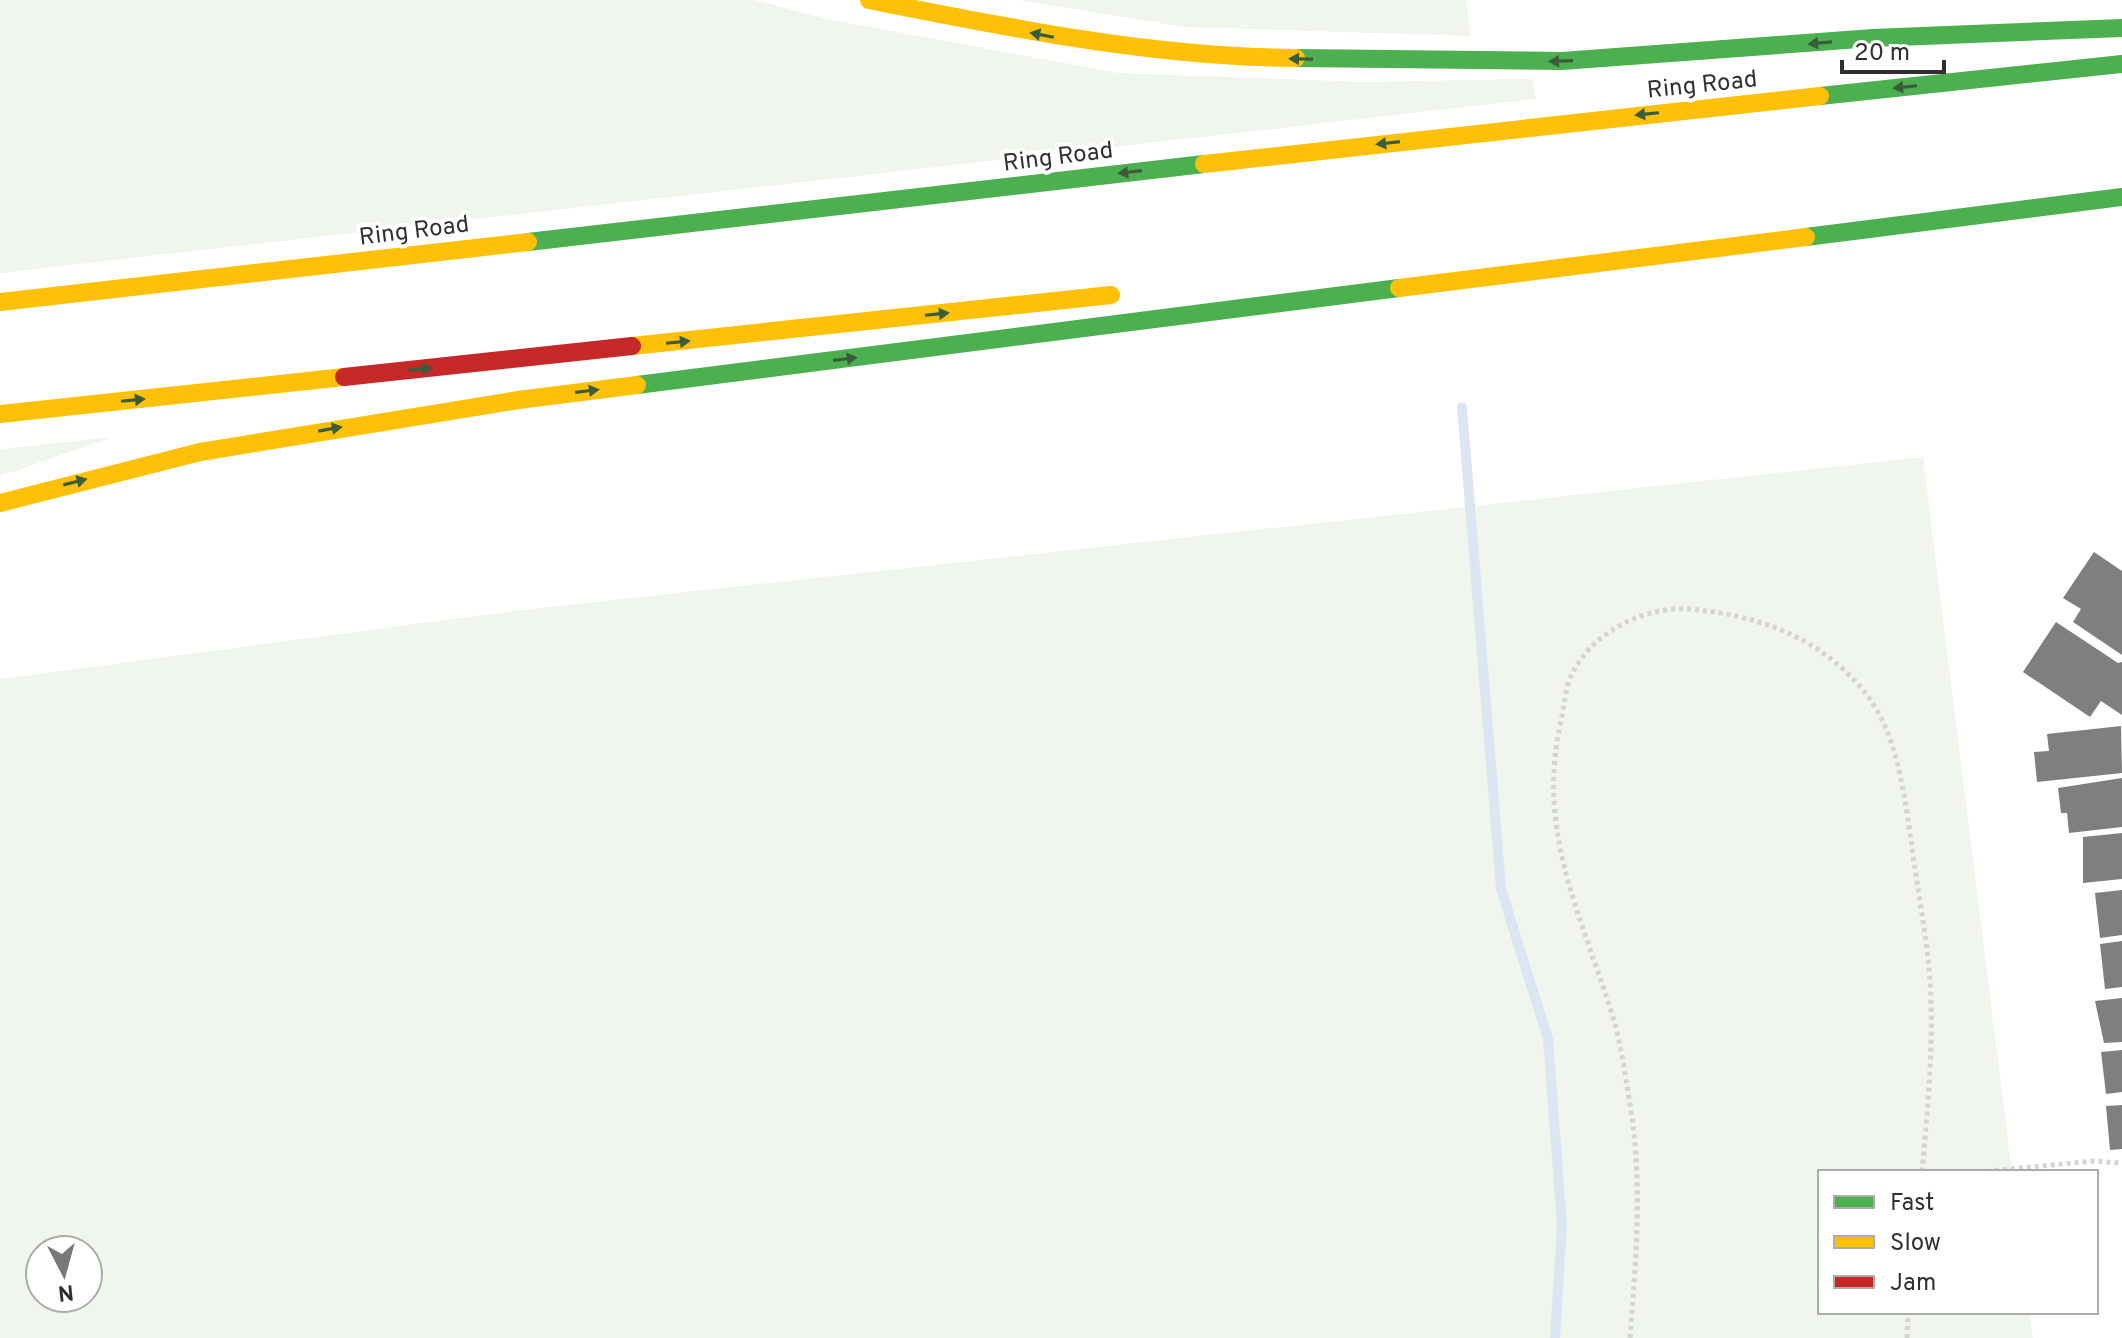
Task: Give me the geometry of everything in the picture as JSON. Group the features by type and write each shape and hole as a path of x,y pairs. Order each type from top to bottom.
{"highway":[{"path":"869,0 1060,38 1171,51 1297,59 1562,61 1873,38 2122,28"},
{"name":"Ring Road","path":"0,302 1537,126 2122,64"},
{"path":"1647,237 2122,186"},
{"path":"0,503 200,452 518,400 2122,197"},
{"path":"0,414 1124,294"}],"path":[{"path":"1630,1338 1639,1215 1639,1165 1613,1018 1565,880 1552,812 1554,751 1571,676 1596,640 1634,619 1671,608 1729,613 1783,628 1834,659 1865,693 1892,744 1906,809 1929,969 1930,1086 1922,1170"},
{"path":"2000,1170 2094,1161 2122,1163"},
{"path":"1907,1338 1908,1314"}],"shaded area":[{"path":"0,0 754,0 827,19 1119,73 1364,82 1532,79 1536,99 0,273"},
{"path":"1018,0 1466,0 1471,36 1185,27"},
{"path":"114,437 0,476 0,449"},
{"path":"1923,457 2012,1170 1818,1170 1818,1314 2029,1314 2033,1338 0,1338 0,679 513,611"}],"building":[{"path":"2094,552 2122,571 2122,655 2073,622 2081,609 2063,598"},
{"path":"2056,622 2118,663 2122,662 2122,715 2101,701 2090,717 2023,672"},
{"path":"2121,726 2122,773 2037,782 2034,752 2049,751 2047,734"},
{"path":"2122,778 2122,827 2069,833 2067,813 2061,813 2058,788"},
{"path":"2122,833 2122,879 2083,883 2083,837"},
{"path":"2122,890 2122,935 2100,938 2095,893"},
{"path":"2122,941 2122,987 2105,989 2100,944"},
{"path":"2122,998 2122,1042 2104,1043 2095,1001"},
{"path":"2122,1050 2122,1092 2106,1094 2101,1052"},
{"path":"2122,1105 2122,1149 2110,1150 2106,1106"}],"waterway":[{"path":"1462,407 1501,889 1548,1039 1562,1225 1555,1338"}],"traffic: fast":[{"path":"1296,58 1562,61 1873,38 2122,28"},
{"path":"1820,96 2122,64"},
{"path":"528,242 1204,164"},
{"path":"1806,237 2122,197"},
{"path":"637,385 1399,288"}],"traffic: slow":[{"path":"869,0 1134,47 1296,58"},
{"path":"1204,164 1820,96"},
{"path":"1399,288 1806,237"},
{"path":"0,302 528,242"},
{"path":"632,346 1111,295"},
{"path":"0,414 344,377"},
{"path":"0,503 200,452 518,400 637,385"}],"traffic: jam":[{"path":"344,377 632,346"}]}
